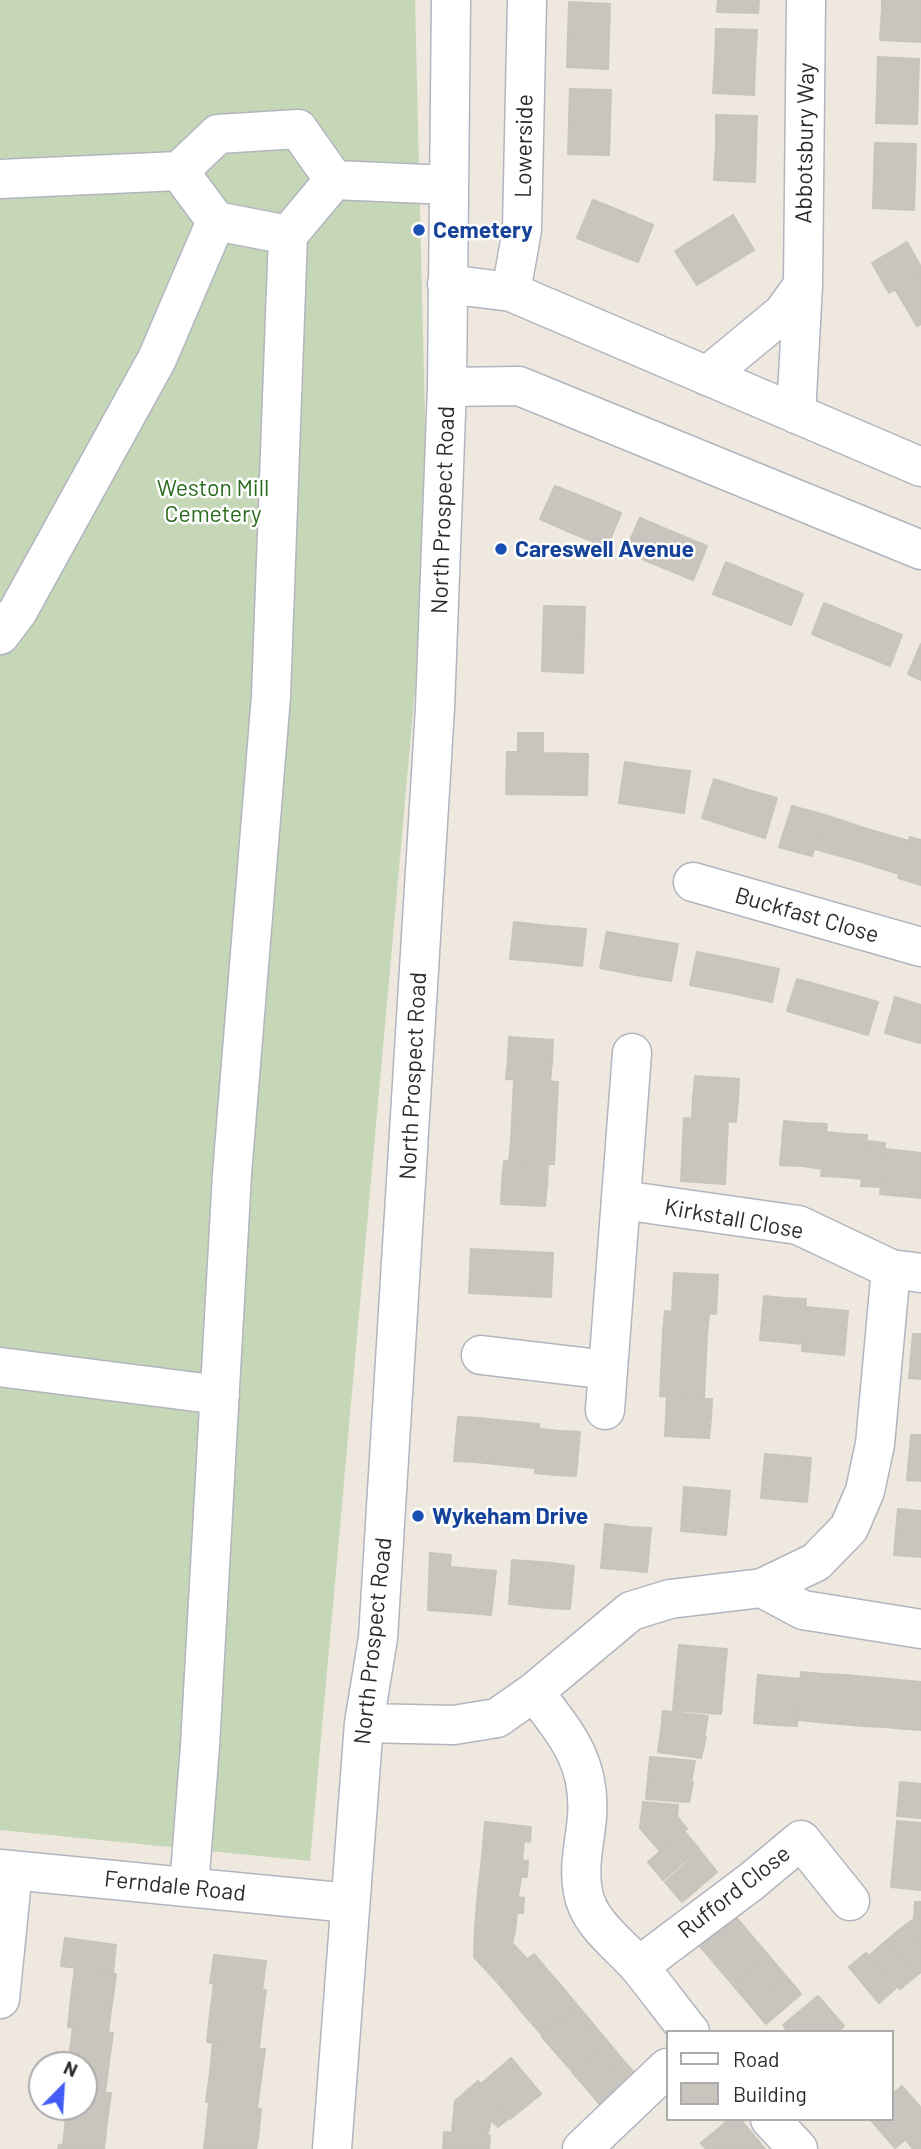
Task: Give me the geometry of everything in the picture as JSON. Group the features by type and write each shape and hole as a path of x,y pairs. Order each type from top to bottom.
{"street":[{"name":"North Prospect Road","path":"332,2149 364,1723 378,1638 435,708 447,387 452,0"},
{"name":"Lowerside","path":"511,292 523,230 527,0"},
{"name":"Abbotsbury Way","path":"796,414 803,285 806,0"},
{"path":"0,179 179,171 218,134 298,129 334,180"},
{"path":"179,171 216,221 288,235"},
{"path":"334,180 449,184"},
{"path":"189,1887 200,1746 232,1174 271,696 288,235 334,180"},
{"path":"0,635 19,611 157,359 216,221"},
{"path":"447,284 511,292 921,467"},
{"path":"708,376 783,313 803,285"},
{"path":"447,387 519,386 921,550"},
{"name":"Buckfast Close","path":"693,882 921,947"},
{"path":"605,1410 632,1053"},
{"name":"Kirkstall Close","path":"622,1200 798,1225 906,1271"},
{"path":"364,1723 454,1726 497,1718 534,1692 631,1611 670,1599 762,1588 816,1562 849,1528 865,1491 906,1271"},
{"path":"481,1355 608,1370"},
{"path":"0,1367 220,1395"},
{"path":"762,1588 803,1610 921,1629"},
{"path":"534,1692 569,1738 585,1772 587,1815 581,1860 583,1893 596,1923 639,1966 688,2030"},
{"name":"Rufford Close","path":"639,1966 752,1881 801,1840 850,1901"},
{"path":"0,1999 6,1869"},
{"name":"Ferndale Road","path":"6,1869 350,1903"},
{"path":"582,2149 666,2069"},
{"path":"772,2121 798,2149"}],"green space":[{"name":"Weston Mill Cemetery","path":"0,0 415,0 428,545 310,1861 0,1830"}],"building":[{"path":"718,0 759,0 758,13 717,12"},
{"path":"882,0 921,0 921,9 882,8"},
{"path":"569,2 610,4 609,36 568,35"},
{"path":"882,8 921,9 921,42 880,40"},
{"path":"716,29 757,30 755,63 715,61"},
{"path":"568,35 609,36 608,69 567,67"},
{"path":"878,57 919,59 918,91 877,90"},
{"path":"715,61 755,63 754,95 713,93"},
{"path":"570,89 611,90 610,123 569,121"},
{"path":"877,90 918,91 917,124 876,123"},
{"path":"716,115 757,116 756,149 716,147"},
{"path":"569,121 610,123 609,155 568,154"},
{"path":"875,143 916,144 915,177 874,175"},
{"path":"716,147 756,149 755,182 714,180"},
{"path":"874,175 915,177 914,210 873,208"},
{"path":"593,200 623,212 607,250 577,238"},
{"path":"623,212 653,225 638,262 607,250"},
{"path":"733,215 754,250 725,268 704,233"},
{"path":"704,233 725,268 697,285 675,251"},
{"path":"907,242 921,267 921,274 889,293 872,263"},
{"path":"920,275 921,324 917,326 895,289"},
{"path":"555,486 588,499 574,534 540,519"},
{"path":"588,499 621,513 607,547 574,534"},
{"path":"640,518 673,532 659,566 625,552"},
{"path":"673,532 707,546 693,580 659,566"},
{"path":"726,562 764,578 752,609 713,594"},
{"path":"764,578 803,594 791,625 752,609"},
{"path":"824,603 863,619 851,650 812,634"},
{"path":"544,606 585,607 584,639 543,638"},
{"path":"863,619 902,635 890,666 851,650"},
{"path":"543,638 584,639 583,673 542,671"},
{"path":"921,644 921,680 908,674"},
{"path":"518,733 543,733 543,753 588,754 587,795 506,794 507,752 518,752"},
{"path":"625,762 657,767 652,808 619,803"},
{"path":"657,767 690,771 684,813 652,808"},
{"path":"714,779 745,789 733,828 702,818"},
{"path":"745,789 777,798 765,838 733,828"},
{"path":"792,806 825,815 812,856 779,847"},
{"path":"825,815 867,829 858,861 815,849"},
{"path":"867,829 909,841 899,874 858,861"},
{"path":"910,837 921,840 921,885 898,878"},
{"path":"514,922 550,926 546,962 510,959"},
{"path":"550,926 586,929 582,966 546,962"},
{"path":"607,932 642,938 636,975 600,968"},
{"path":"642,938 678,944 671,981 636,975"},
{"path":"697,952 738,960 731,993 690,985"},
{"path":"738,960 779,969 772,1002 731,993"},
{"path":"797,979 837,990 828,1023 787,1011"},
{"path":"837,990 878,1002 868,1035 828,1023"},
{"path":"895,997 921,1005 920,1043 885,1033"},
{"path":"509,1037 553,1040 552,1061 508,1058"},
{"path":"508,1058 552,1061 550,1082 506,1079"},
{"path":"695,1076 739,1079 738,1100 693,1097"},
{"path":"514,1080 558,1082 557,1103 513,1101"},
{"path":"693,1097 738,1100 736,1122 692,1119"},
{"path":"513,1101 557,1103 556,1124 512,1121"},
{"path":"684,1118 728,1121 727,1141 683,1139"},
{"path":"512,1121 556,1124 555,1143 511,1141"},
{"path":"784,1121 805,1123 802,1166 780,1165"},
{"path":"805,1123 827,1124 822,1169 802,1166"},
{"path":"826,1132 846,1134 843,1177 821,1176"},
{"path":"846,1134 867,1135 862,1179 843,1177"},
{"path":"683,1139 727,1141 726,1163 682,1161"},
{"path":"511,1141 555,1143 554,1164 509,1162"},
{"path":"867,1141 885,1143 881,1187 861,1186"},
{"path":"884,1149 904,1151 900,1196 880,1194"},
{"path":"904,1151 921,1153 921,1198 900,1196"},
{"path":"504,1161 548,1164 547,1185 502,1182"},
{"path":"682,1161 726,1163 725,1184 681,1181"},
{"path":"502,1182 547,1185 545,1206 501,1204"},
{"path":"471,1249 492,1250 490,1294 469,1293"},
{"path":"492,1250 512,1251 510,1295 490,1294"},
{"path":"512,1251 532,1252 530,1296 510,1295"},
{"path":"532,1252 553,1253 551,1297 530,1296"},
{"path":"674,1273 718,1275 717,1294 673,1292"},
{"path":"673,1292 717,1294 716,1314 672,1312"},
{"path":"764,1296 785,1298 782,1342 760,1340"},
{"path":"785,1298 806,1299 802,1344 782,1342"},
{"path":"805,1307 826,1309 823,1353 802,1351"},
{"path":"826,1309 848,1311 844,1355 823,1353"},
{"path":"665,1311 709,1314 707,1335 663,1332"},
{"path":"663,1332 707,1335 706,1356 662,1354"},
{"path":"913,1334 921,1334 921,1379 909,1378"},
{"path":"662,1354 706,1356 705,1378 661,1375"},
{"path":"661,1375 705,1378 704,1399 660,1396"},
{"path":"667,1396 712,1399 711,1418 666,1416"},
{"path":"666,1416 711,1418 709,1438 665,1436"},
{"path":"458,1417 478,1418 475,1462 454,1461"},
{"path":"478,1418 498,1420 495,1464 475,1462"},
{"path":"498,1420 519,1422 515,1466 495,1464"},
{"path":"519,1422 539,1424 536,1468 515,1466"},
{"path":"539,1429 560,1431 556,1475 535,1473"},
{"path":"560,1431 580,1432 576,1476 556,1475"},
{"path":"911,1435 921,1435 921,1458 909,1457"},
{"path":"765,1454 788,1456 784,1500 761,1498"},
{"path":"788,1456 811,1458 807,1502 784,1500"},
{"path":"909,1457 921,1458 921,1481 907,1480"},
{"path":"684,1487 708,1489 704,1533 681,1531"},
{"path":"708,1489 730,1491 726,1535 704,1533"},
{"path":"898,1509 921,1511 921,1534 896,1532"},
{"path":"605,1524 630,1527 626,1570 601,1568"},
{"path":"630,1527 651,1528 647,1572 626,1570"},
{"path":"896,1532 921,1534 921,1557 894,1555"},
{"path":"430,1553 451,1555 450,1567 473,1569 469,1613 428,1610"},
{"path":"512,1560 552,1563 548,1608 509,1604"},
{"path":"552,1563 574,1566 570,1609 548,1608"},
{"path":"473,1569 496,1571 491,1615 469,1613"},
{"path":"679,1645 727,1649 725,1670 677,1666"},
{"path":"677,1666 725,1670 723,1692 675,1688"},
{"path":"801,1672 823,1674 819,1722 797,1720"},
{"path":"823,1674 845,1675 841,1724 819,1722"},
{"path":"758,1675 778,1677 775,1725 754,1723"},
{"path":"845,1675 867,1677 863,1726 841,1724"},
{"path":"778,1677 801,1679 797,1726 775,1725"},
{"path":"867,1677 889,1679 885,1727 863,1726"},
{"path":"889,1679 910,1681 907,1729 885,1727"},
{"path":"910,1681 921,1682 921,1730 907,1729"},
{"path":"675,1688 723,1692 721,1714 673,1710"},
{"path":"663,1711 708,1716 704,1737 661,1731"},
{"path":"661,1731 706,1737 701,1758 658,1752"},
{"path":"650,1757 695,1761 691,1782 648,1778"},
{"path":"648,1778 693,1782 689,1802 646,1799"},
{"path":"900,1782 921,1784 921,1818 897,1816"},
{"path":"643,1802 678,1805 677,1816 687,1829 660,1851 640,1828"},
{"path":"897,1821 921,1823 921,1856 894,1854"},
{"path":"485,1822 531,1827 530,1842 524,1841 522,1861 482,1857"},
{"path":"684,1831 699,1849 663,1880 648,1862"},
{"path":"700,1851 717,1872 682,1902 665,1882"},
{"path":"894,1854 921,1856 921,1890 891,1887"},
{"path":"482,1857 528,1861 527,1877 521,1877 518,1897 478,1892"},
{"path":"478,1892 524,1898 523,1913 517,1913 515,1931 475,1927"},
{"path":"915,1902 921,1902 921,1946 904,1926 914,1919"},
{"path":"734,1915 751,1935 716,1965 699,1945"},
{"path":"904,1926 921,1946 921,1972 917,1975 887,1940"},
{"path":"475,1927 515,1931 512,1943 474,1957"},
{"path":"751,1935 768,1955 733,1985 716,1965"},
{"path":"65,1938 116,1945 113,1973 61,1966"},
{"path":"887,1940 917,1975 900,1989 870,1955"},
{"path":"512,1943 527,1959 498,1983 474,1957"},
{"path":"866,1953 896,1988 879,2003 849,1967"},
{"path":"534,1954 548,1971 513,2001 498,1983"},
{"path":"214,1955 266,1961 262,1990 210,1983"},
{"path":"768,1955 785,1975 750,2005 733,1985"},
{"path":"75,1968 116,1974 112,2003 71,1998"},
{"path":"548,1971 563,1988 527,2018 513,2001"},
{"path":"785,1975 801,1994 766,2024 750,2005"},
{"path":"214,1984 266,1990 262,2020 210,2014"},
{"path":"563,1988 577,2005 542,2035 527,2018"},
{"path":"818,1996 844,2026 840,2030 787,2030 783,2025"},
{"path":"71,1998 112,2003 108,2032 68,2027"},
{"path":"578,2006 593,2024 557,2054 542,2037"},
{"path":"210,2014 262,2020 259,2048 207,2042"},
{"path":"593,2024 608,2042 572,2071 557,2054"},
{"path":"73,2027 113,2033 109,2062 98,2061 98,2051 70,2051"},
{"path":"213,2042 265,2049 261,2079 210,2073"},
{"path":"608,2042 623,2060 587,2089 572,2072"},
{"path":"511,2058 541,2094 510,2119 481,2084"},
{"path":"623,2060 638,2077 602,2107 587,2089"},
{"path":"98,2061 109,2062 105,2092 98,2091"},
{"path":"210,2073 261,2079 257,2108 206,2102"},
{"path":"478,2081 509,2118 498,2127 491,2120 487,2136 452,2133 455,2101"},
{"path":"902,2086 921,2108 921,2127 895,2148 872,2121 893,2121 893,2094"},
{"path":"98,2091 111,2093 107,2122 98,2121"},
{"path":"209,2102 261,2109 258,2139 206,2132"},
{"path":"66,2121 107,2122 104,2149 63,2145"},
{"path":"727,2121 742,2121 765,2149 735,2149 718,2129"},
{"path":"921,2127 921,2149 913,2149 906,2140"},
{"path":"718,2129 735,2149 706,2149 701,2143"},
{"path":"206,2132 258,2139 256,2149 204,2149"},
{"path":"444,2132 490,2136 489,2149 443,2149"},
{"path":"59,2145 63,2145 91,2149 58,2149"}],"place":[{"name":"Cemetery","path":"419,230"},
{"name":"Careswell Avenue","path":"501,549"},
{"name":"Wykeham Drive","path":"418,1516"}]}
